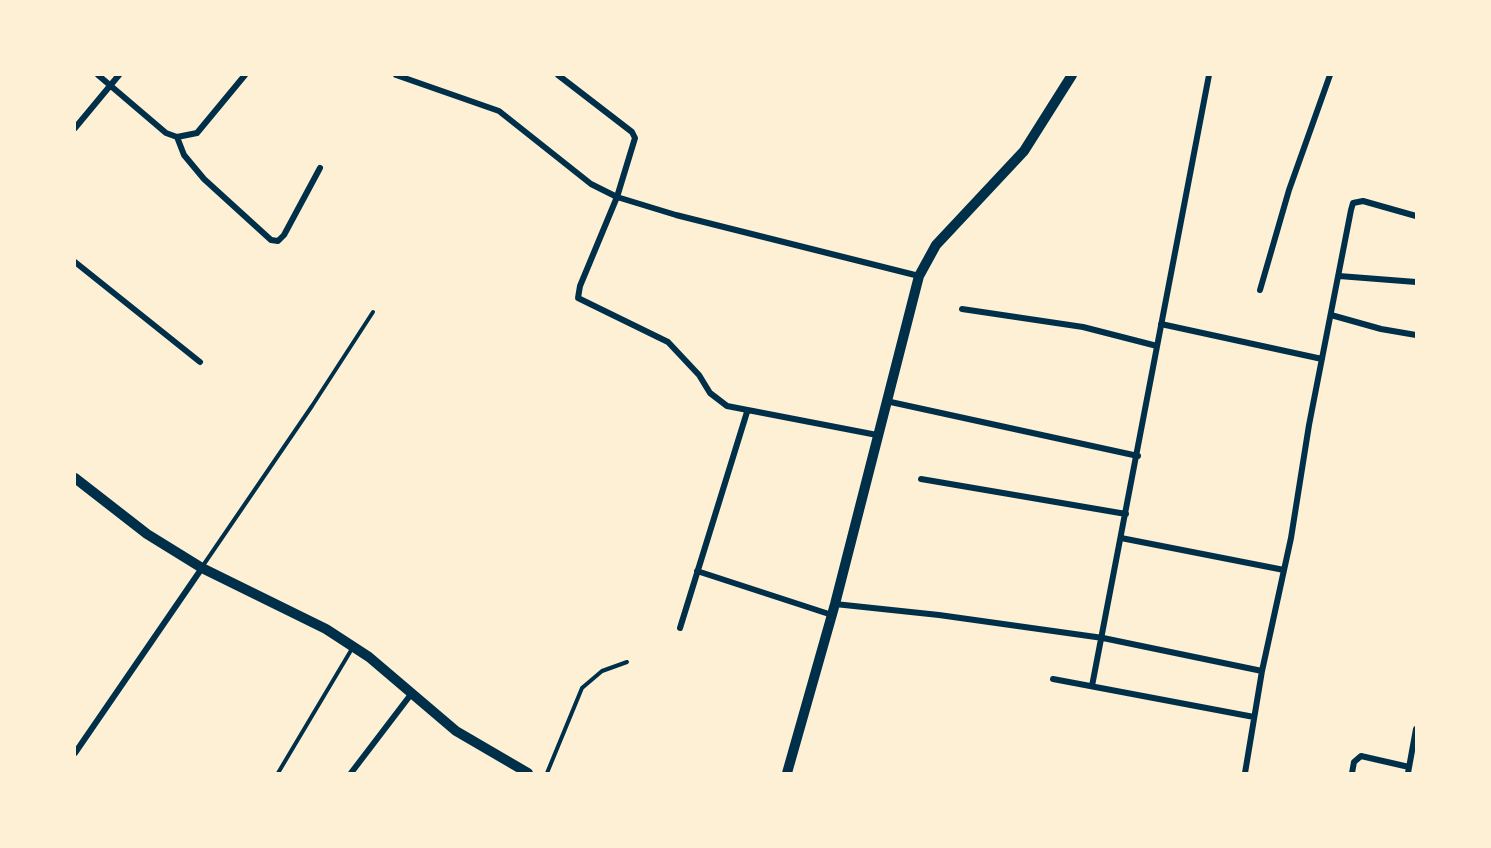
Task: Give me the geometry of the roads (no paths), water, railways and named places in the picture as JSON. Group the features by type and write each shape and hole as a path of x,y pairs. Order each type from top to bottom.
{"street":[{"path":"98,75 166,133 177,137 197,133 245,75"},
{"path":"75,128 119,75"},
{"path":"396,75 499,111 591,184 617,197 676,215 919,276"},
{"path":"558,75 632,132 633,146 617,197 580,286 578,298 668,342 699,375 710,393 727,406 747,412 877,435"},
{"path":"787,773 834,609 919,276 936,244 1023,150 1072,75"},
{"path":"1092,686 1138,456 1209,75"},
{"path":"1260,290 1289,190 1330,75"},
{"path":"177,137 184,155 204,179 271,240 278,241 284,236 320,168"},
{"path":"1245,773 1262,671 1284,570 1353,203 1363,201 1416,216"},
{"path":"75,262 200,362"},
{"path":"1339,276 1416,282"},
{"path":"962,309 1083,327 1157,346"},
{"path":"1331,315 1381,329 1416,335"},
{"path":"1161,324 1322,359"},
{"path":"886,400 1138,456"},
{"path":"680,628 747,412"},
{"path":"75,478 147,534 202,568 326,629 354,647 456,731 528,773"},
{"path":"921,479 1126,514"},
{"path":"1121,538 1284,570"},
{"path":"75,753 202,568"},
{"path":"697,571 834,609 939,615 1103,638 1262,671"},
{"path":"1053,679 1254,717"},
{"path":"351,773 412,693"},
{"path":"1352,773 1354,762 1361,756 1408,770 1416,729"}],"lane":[{"path":"202,568 373,312"},
{"path":"278,773 354,647"},
{"path":"548,773 582,688 602,671 627,662"}]}
